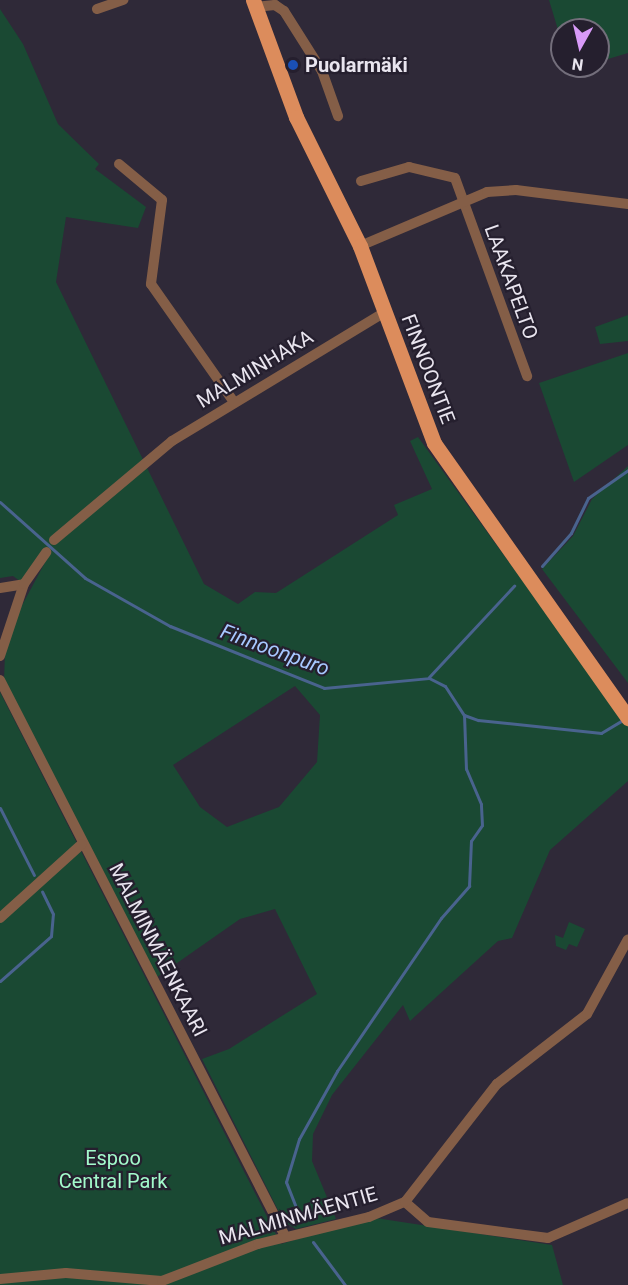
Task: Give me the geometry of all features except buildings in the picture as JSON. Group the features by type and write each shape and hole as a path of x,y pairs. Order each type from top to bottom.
{"main road":[{"name":"FINNOONTIE","path":"254,4 296,117 360,246 434,443 584,662 628,718"}],"street":[{"path":"97,9 123,0"},
{"path":"254,4 275,5 284,11 322,71 338,116"},
{"path":"119,164 162,200 151,284 234,402"},
{"name":"LAAKAPELTO","path":"361,181 408,167 426,169 454,178 527,376"},
{"path":"360,246 461,200 516,190 628,204"},
{"name":"MALMINHAKA","path":"54,540 148,462 234,402 385,312"},
{"path":"0,656 24,584 46,552"},
{"path":"0,588 24,584"},
{"name":"MALMINMÄENKAARI","path":"0,680 82,844 285,1236"},
{"path":"0,918 82,844"},
{"name":"MALMINMÄENTIE","path":"0,1280 66,1273 162,1281 285,1236 369,1217 405,1202 497,1084 587,1014 628,939"},
{"path":"405,1202 428,1222 548,1238 628,1203"}],"green space":[{"path":"549,0 628,0 628,53 610,58 610,18 554,18"},
{"path":"0,9 23,44 58,124 99,164 95,169 146,207 138,228 66,217 56,282 204,584 238,604 255,592 276,593 398,515 394,505 432,489 410,441 418,437 628,726 628,781 550,850 512,938 498,941 410,1021 403,1005 332,1095 313,1134 312,1161 336,1219 296,1229 284,1222 202,1059 229,1049 317,994 275,909 240,919 157,977 4,681 5,652 19,611 49,555 24,584 13,576 0,578","holes":["295,686 320,715 317,762 279,807 227,827 200,807 173,765"]},
{"path":"628,315 628,341 600,344 595,327"},
{"path":"628,353 628,445 574,482 539,383"},
{"path":"628,466 628,683 542,569 573,536 592,499"},
{"name":"Espoo Central Park","path":"0,692 281,1244 369,1217 552,1245 563,1285 0,1285"},
{"path":"569,922 585,929 577,947 569,944 566,950 556,946 555,935 563,938"}],"waterway":[{"path":"542,566 571,533 588,498 628,470"},
{"name":"Finnoonpuro","path":"0,502 85,578 170,626 324,688 429,678 445,686 464,715 478,720 601,733 624,719"},
{"path":"429,677 514,586"},
{"name":"Finnoonpuro","path":"301,1220 286,1182 299,1139 337,1071 441,918 469,886 471,841 482,825 481,804 466,769 464,715"},
{"path":"0,808 34,875"},
{"path":"0,981 51,936 53,914 42,891"},
{"name":"Finnoonpuro","path":"313,1242 345,1285"}],"place":[{"name":"Puolarmäki","path":"293,65"}]}
